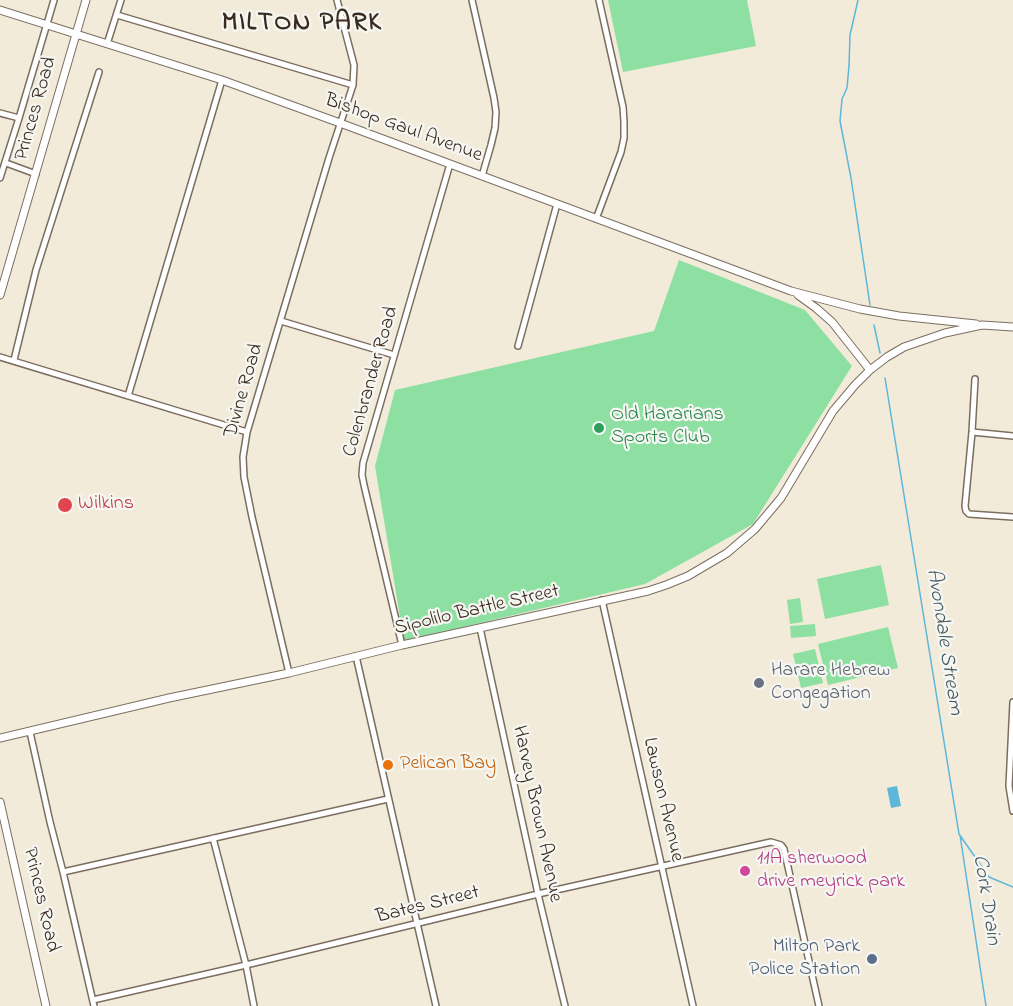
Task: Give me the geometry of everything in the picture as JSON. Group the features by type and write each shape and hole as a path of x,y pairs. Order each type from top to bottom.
{"main road":[{"name":"Princes Road","path":"0,296 86,0"},
{"name":"Bishop Gaul Avenue","path":"0,10 222,80 791,291"},
{"path":"791,291 860,309 899,316 1013,327"},
{"path":"791,291 832,322 870,370 904,347 982,325"},
{"name":"Sipolilo Battle Street","path":"0,738 648,591 688,576 741,543 768,515 781,498 833,411 870,370"},
{"name":"Princes Road","path":"0,802 46,1006"}],"street":[{"path":"0,178 54,0"},
{"path":"107,44 121,0"},
{"path":"337,0 354,65 353,85"},
{"path":"472,0 496,112 495,128 482,176"},
{"path":"596,219 624,138 623,107 599,0"},
{"name":"Bishop Gaul Avenue","path":"117,15 353,85"},
{"path":"14,360 36,270 99,72"},
{"path":"128,396 222,80"},
{"name":"Divine Road","path":"289,673 244,477 243,457 248,432 353,85"},
{"path":"0,113 19,118"},
{"path":"6,163 36,174"},
{"name":"Colenbrander Road","path":"402,645 362,474 363,463 450,164"},
{"path":"518,346 557,204"},
{"path":"281,321 394,355"},
{"path":"0,357 248,432"},
{"path":"975,379 966,511 969,514 1013,517"},
{"path":"972,432 1013,436"},
{"name":"Lawson Avenue","path":"602,600 693,1006"},
{"name":"Harvey Brown Avenue","path":"480,628 564,1006"},
{"path":"356,656 436,1006"},
{"path":"1013,702 1012,761 1009,786 1013,811"},
{"path":"30,732 93,1003"},
{"path":"63,872 388,799"},
{"path":"213,838 246,965 254,1006"},
{"name":"Bates Street","path":"93,1003 538,894 771,842 781,845 784,849 819,1006"}],"green space":[{"path":"608,0 747,0 756,46 623,72"},
{"name":"Old Hararians Sports Club","path":"679,260 805,310 852,366 753,524 645,584 404,641 375,466 395,390 654,331"},
{"path":"881,565 889,605 825,619 817,579"},
{"path":"800,598 803,622 790,624 787,600"},
{"path":"815,624 816,636 791,638 790,626"},
{"path":"888,627 898,668 828,685 818,644"},
{"path":"815,649 823,683 801,688 793,654"}],"water":[{"path":"897,786 901,806 891,808 887,788"}],"waterway":[{"name":"Avondale Stream","path":"858,0 850,35 847,88 842,99 840,121 870,305"},
{"name":"Avondale Stream","path":"874,325 880,353"},
{"name":"Avondale Stream","path":"885,378 959,834 989,877 1013,887"},
{"name":"Cork Drain","path":"960,835 986,1006"}],"place":[{"name":"Old Hararians Sports Club","path":"599,428"},
{"name":"Wilkins","path":"65,505"},
{"name":"Harare Hebrew Congegation","path":"759,683"},
{"name":"Pelican Bay","path":"388,765"},
{"name":"11A sherwood drive meyrick park","path":"745,871"},
{"name":"Milton Park Police Station","path":"872,959"}],"district":[{"name":"MILTON PARK","path":"302,25"}]}
